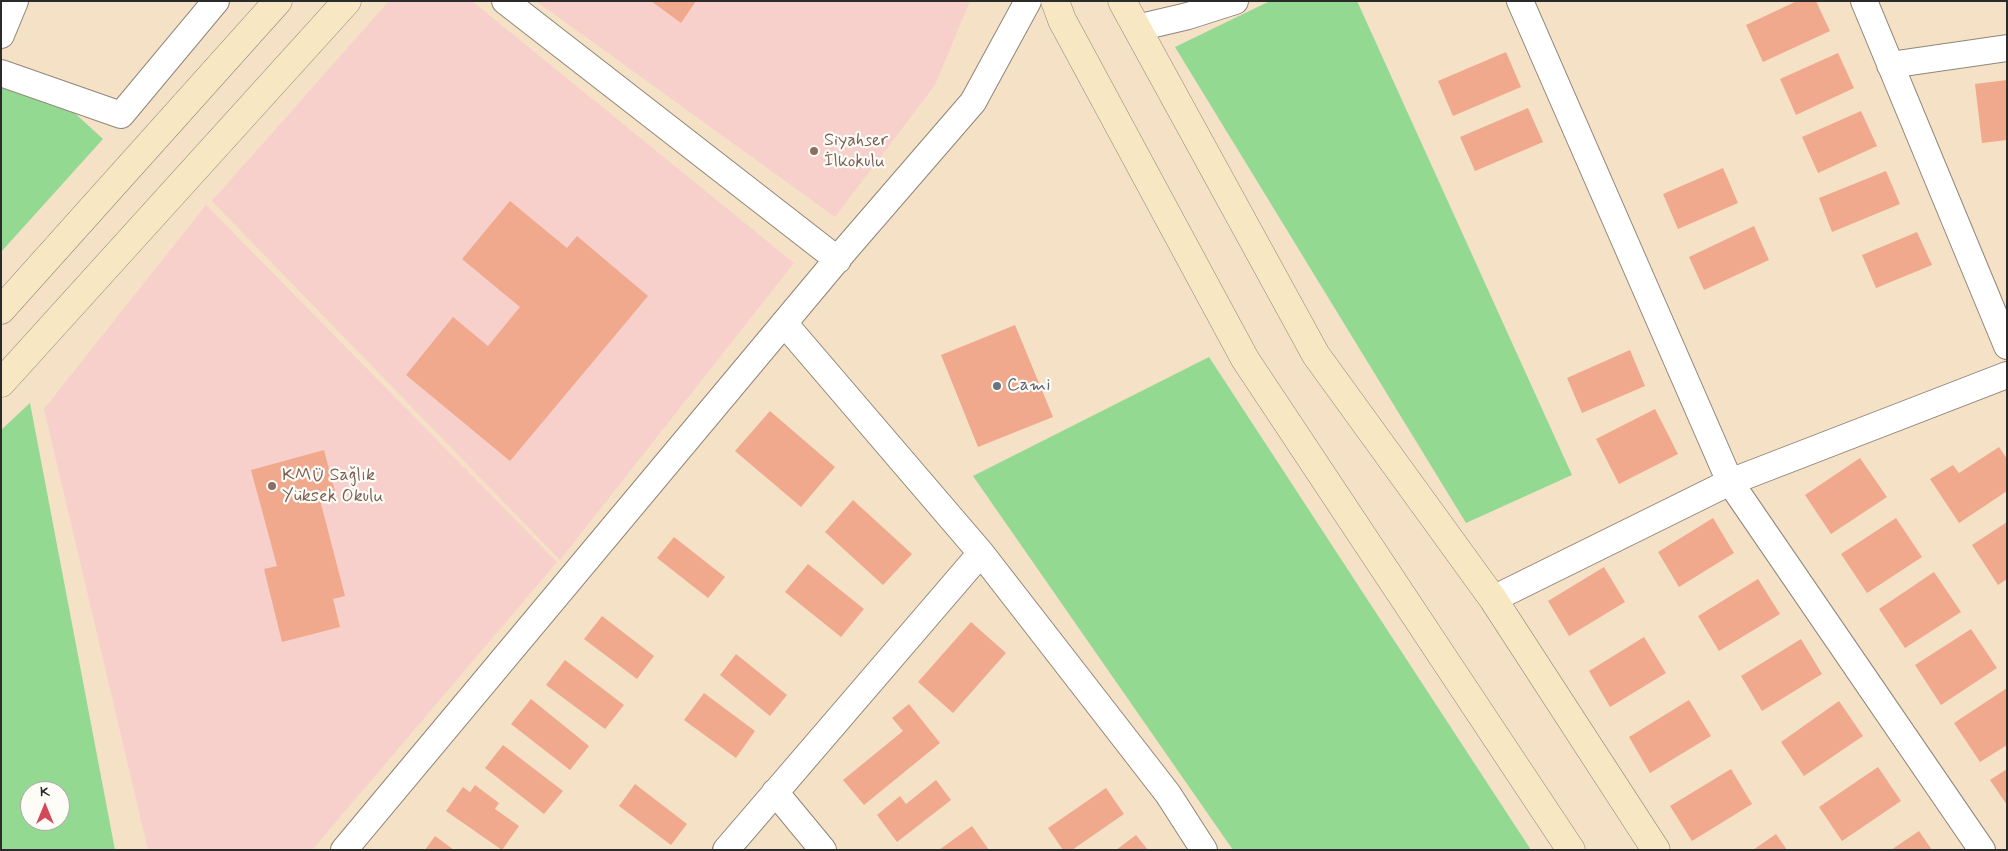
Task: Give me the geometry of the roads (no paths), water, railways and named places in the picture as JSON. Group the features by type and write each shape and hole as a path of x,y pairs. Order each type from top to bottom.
{"street":[{"path":"1,35 15,1"},
{"path":"1,73 122,115 216,1"},
{"path":"1,310 278,1"},
{"path":"1,382 347,1"},
{"path":"505,1 838,260"},
{"path":"344,850 784,324 973,102 1028,1"},
{"path":"1055,1 1067,28 1244,359 1571,850"},
{"path":"1122,1 1316,355 1493,599 1656,850"},
{"path":"1137,28 1188,16 1235,1"},
{"path":"1520,1 1730,482 1982,850"},
{"path":"1864,1 2007,346"},
{"path":"1890,65 2007,48"},
{"path":"784,324 981,553 1168,794 1204,850"},
{"path":"1493,599 1730,482 2007,375"},
{"path":"726,850 981,553"},
{"path":"775,792 823,850"}],"place":[{"name":"Siyahser İlkokulu","path":"814,151"},
{"name":"Cami","path":"997,386"},
{"name":"KMÜ Sağlık Yüksek Okulu","path":"272,486"}]}
